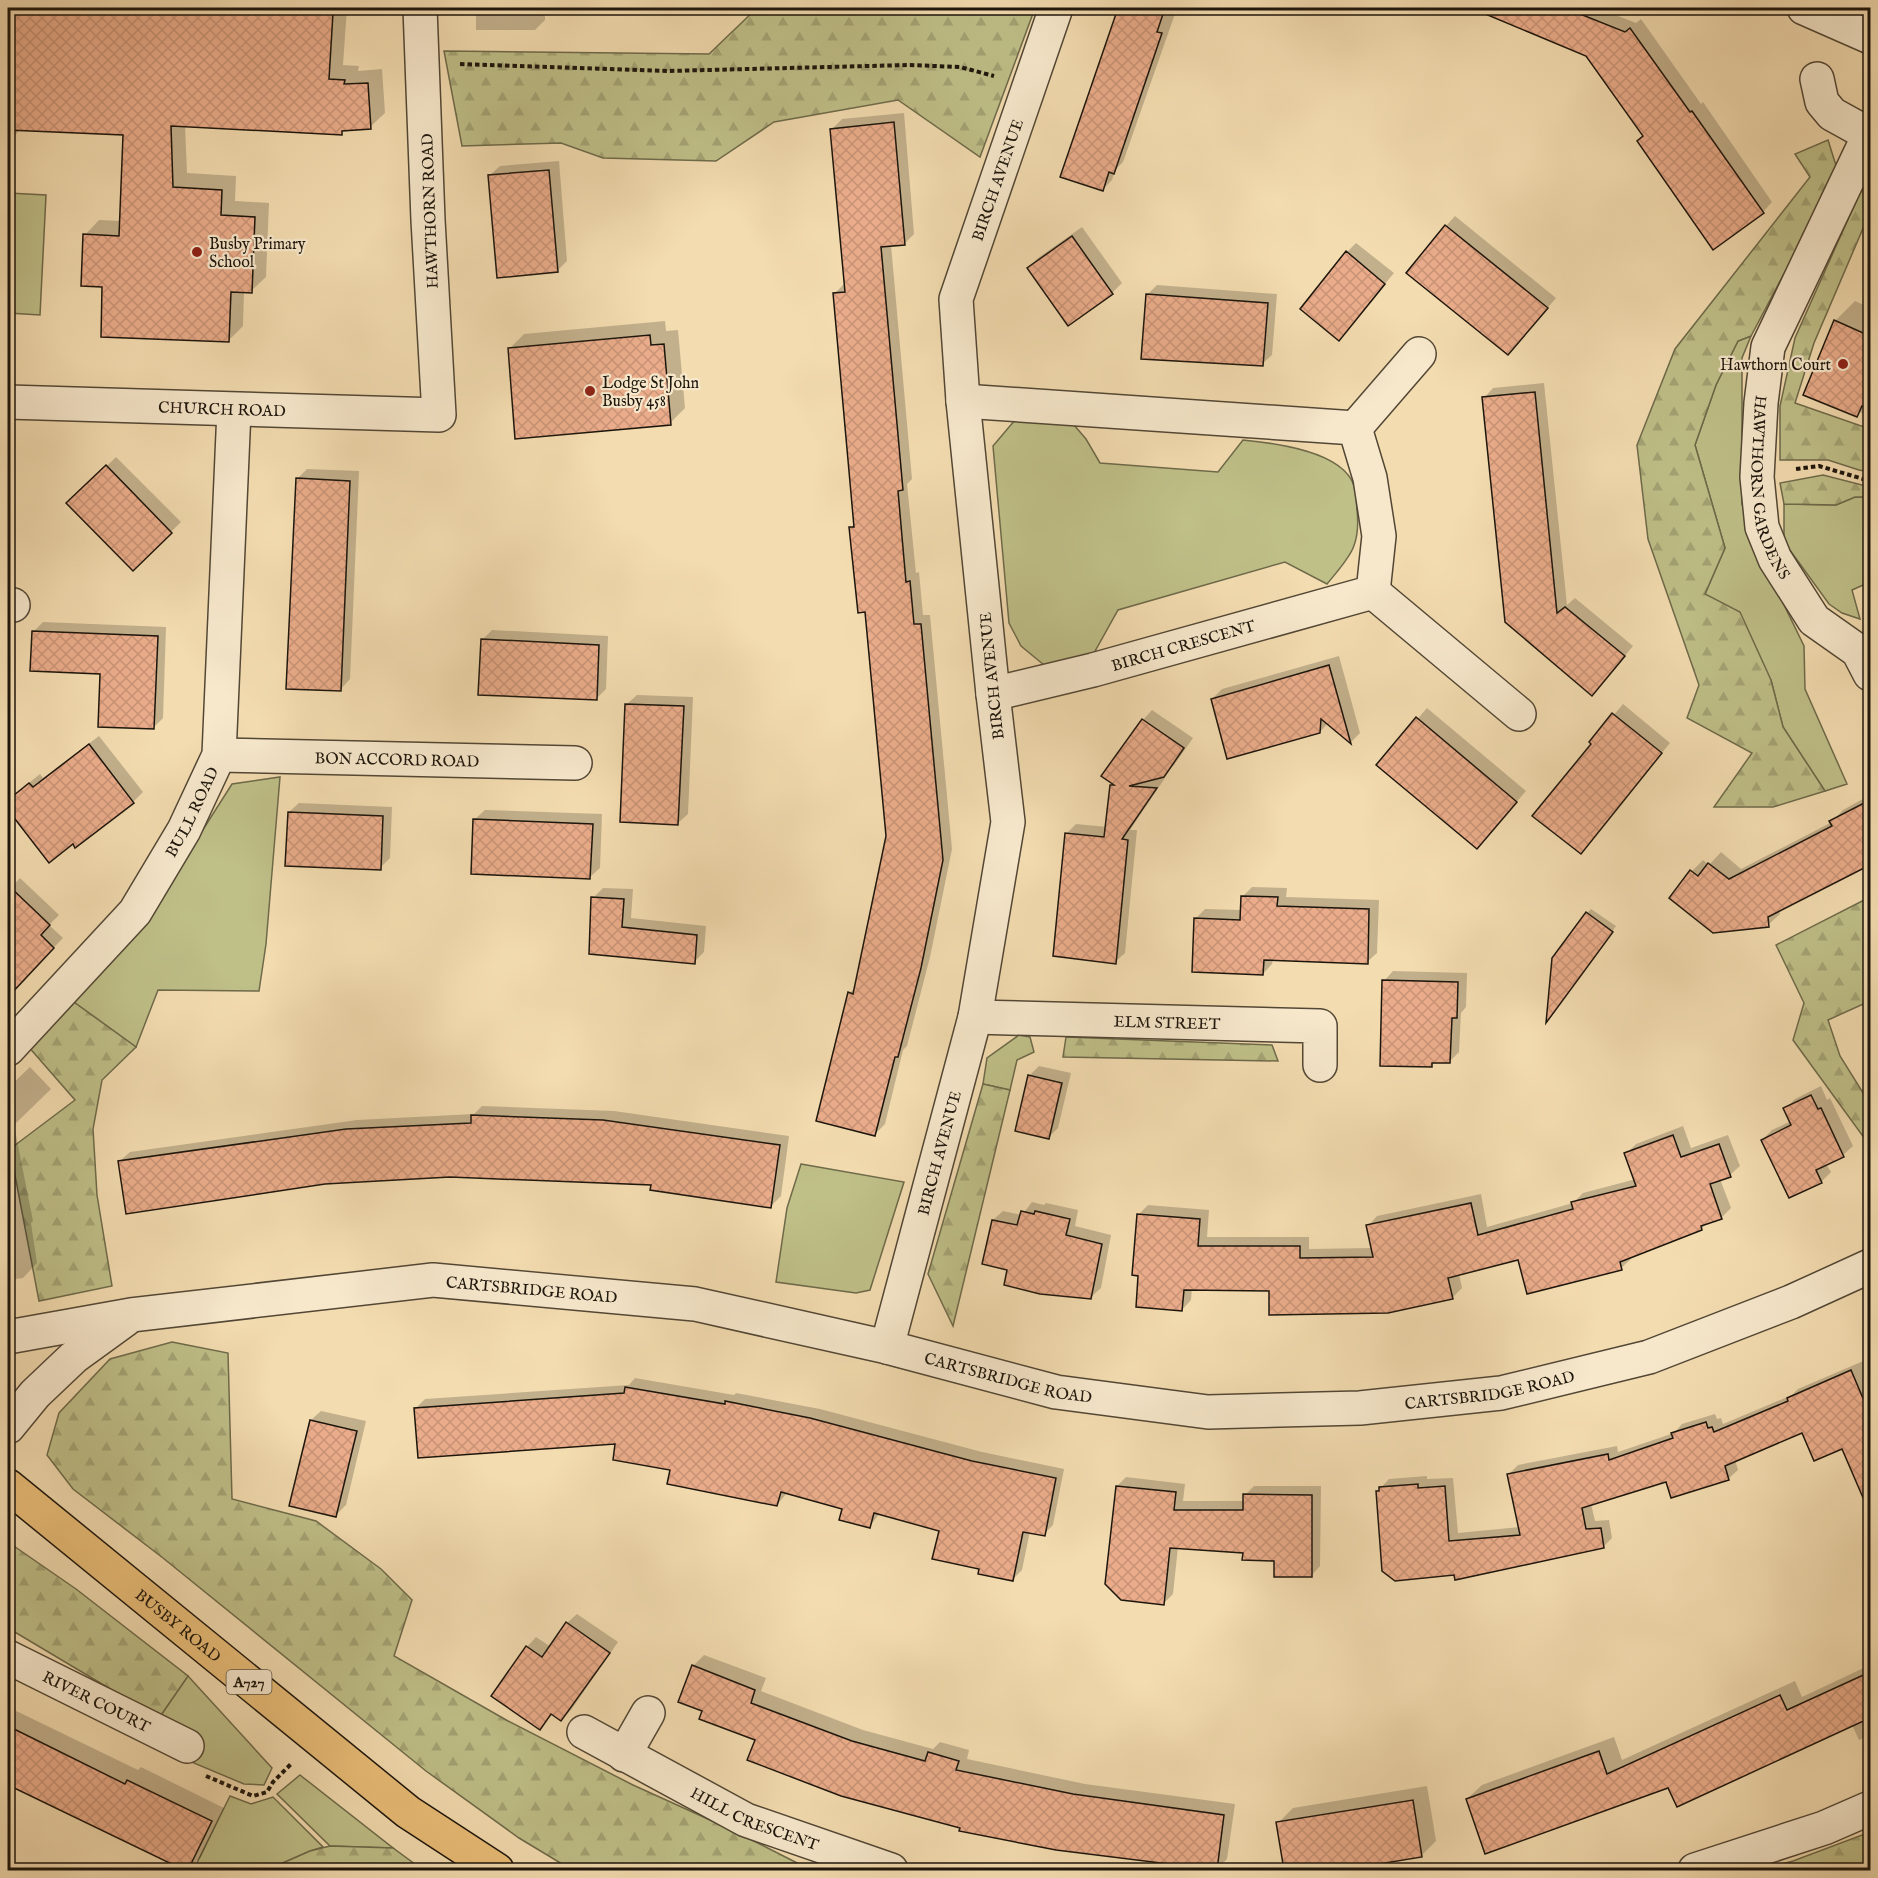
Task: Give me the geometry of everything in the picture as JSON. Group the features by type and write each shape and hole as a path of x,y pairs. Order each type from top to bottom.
{"main road":[{"name":"BUSBY ROAD","path":"8,1486 408,1812 497,1870"}],"street":[{"name":"HAWTHORN ROAD","path":"420,8 438,415"},
{"name":"BIRCH AVENUE","path":"887,1347 975,1017 1008,822 963,401 956,299 1056,8"},
{"path":"1804,8 1870,37"},
{"path":"1817,79 1822,102 1832,114 1870,134"},
{"name":"HAWTHORN GARDENS","path":"1866,657 1814,620 1775,559 1762,526 1757,477 1761,404 1768,347 1870,134"},
{"path":"1355,428 1419,354"},
{"path":"963,401 1355,428"},
{"name":"CHURCH ROAD","path":"8,402 438,415"},
{"name":"BULL ROAD","path":"8,1049 135,912 184,830 219,755 234,410"},
{"path":"1355,428 1370,478 1379,536 1373,592 1519,714"},
{"name":"BIRCH CRESCENT","path":"993,694 1094,670 1373,592"},
{"name":"BON ACCORD ROAD","path":"219,755 575,764"},
{"name":"ELM STREET","path":"975,1017 1320,1026 1320,1065"},
{"name":"CARTSBRIDGE ROAD","path":"8,1337 131,1315 433,1280 695,1304 887,1347 1056,1392 1208,1412 1360,1408 1501,1393 1649,1357 1791,1302 1870,1266"},
{"name":"CARTSBRIDGE ROAD","path":"8,1427 35,1394 74,1357 131,1315"},
{"name":"RIVER COURT","path":"8,1657 187,1746"},
{"path":"624,1755 648,1713"},
{"name":"HILL CRESCENT","path":"584,1732 746,1820 891,1870"},
{"path":"1695,1870 1824,1828 1870,1808"}],"path":[{"path":"423,63 667,71 909,65 960,67 1029,85"},
{"path":"1757,477 1819,466 1870,481"},
{"path":"229,1786 253,1796 267,1792"}],"green space":[{"path":"757,8 1035,8 980,157 898,100 774,122 716,161 603,158 561,143 462,146 444,51 709,54"},
{"path":"1828,140 1838,172 1751,336 1738,341 1716,385 1695,445 1725,548 1705,594 1740,612 1771,680 1783,727 1825,791 1773,807 1714,807 1752,753 1687,718 1699,685 1648,539 1637,445 1675,349 1810,177 1795,154"},
{"path":"1870,170 1870,212 1814,343 1795,403 1870,429 1870,472 1828,460 1780,460 1780,406 1795,338"},
{"path":"8,193 46,195 40,315 8,313"},
{"path":"1751,336 1742,358 1742,504 1769,574 1804,646 1805,689 1847,784 1825,791 1783,727 1771,680 1705,594 1725,548 1695,445 1716,385 1738,341"},
{"path":"1015,420 1074,425 1086,439 1100,463 1218,472 1243,440 1289,447 1322,457 1336,464 1347,474 1354,486 1358,523 1352,551 1327,584 1285,562 1118,610 1094,653 1044,665 1021,646 1009,623 993,446"},
{"path":"1823,475 1870,487 1870,497 1855,497 1836,505 1784,504 1780,483"},
{"path":"1855,497 1870,497 1870,582 1852,590 1860,619 1842,613 1829,604 1784,542 1784,504 1836,505"},
{"path":"280,777 266,944 259,991 158,990 136,1047 71,1000 148,916 232,784"},
{"path":"1870,897 1870,1001 1828,1020 1840,1056 1870,1104 1870,1146 1793,1040 1804,1003 1776,945"},
{"path":"71,1000 136,1047 102,1080 93,1129 97,1195 112,1286 39,1301 10,1149 75,1100 27,1045"},
{"path":"1019,1035 1030,1037 1034,1052 1017,1060 1010,1090 983,1084 987,1058"},
{"path":"1066,1037 1272,1045 1278,1061 1063,1057"},
{"path":"983,1084 1010,1090 953,1326 928,1274"},
{"path":"801,1164 904,1182 870,1290 856,1293 776,1282 787,1208"},
{"path":"172,1342 228,1353 232,1499 316,1521 381,1569 412,1600 394,1656 508,1721 633,1785 730,1829 811,1870 572,1870 519,1838 426,1771 163,1558 73,1489 47,1455 59,1413 110,1359"},
{"path":"8,1542 76,1589 188,1676 159,1718 8,1628"},
{"path":"188,1676 272,1768 264,1785 244,1784 189,1761 159,1718"},
{"path":"300,1775 393,1848 330,1846 277,1794"},
{"path":"230,1796 251,1804 273,1797 323,1847 267,1870 194,1869"},
{"path":"1870,1832 1870,1870 1760,1870 1793,1861"},
{"path":"330,1846 393,1848 423,1870 267,1870 310,1851"}],"building":[{"path":"8,8 239,8 333,13 329,79 345,80 344,84 368,83 371,129 342,131 342,135 171,126 173,187 222,190 221,215 255,217 252,293 231,292 229,342 101,337 102,287 81,286 83,234 119,236 123,135 8,130"},
{"path":"1118,8 1165,8 1157,32 1162,33 1114,174 1109,172 1103,191 1060,177"},
{"path":"1471,8 1565,8 1625,32 1630,28 1764,213 1713,250 1637,141 1643,136 1586,56"},
{"path":"894,122 905,245 881,247 903,490 898,491 906,582 910,581 914,624 921,624 943,860 921,968 875,1136 816,1121 848,992 853,994 886,836 865,612 858,613 849,527 854,527 833,293 845,292 830,129"},
{"path":"549,170 558,272 497,278 488,175"},
{"path":"1445,225 1548,308 1508,355 1406,273"},
{"path":"1072,236 1113,294 1068,326 1027,268"},
{"path":"1346,251 1385,284 1339,341 1300,309"},
{"path":"1146,294 1268,303 1263,366 1141,359"},
{"name":"Hawthorn Court","path":"1834,320 1870,336 1870,410 1862,406 1857,417 1803,395"},
{"name":"Lodge St John Busby 458","path":"650,335 651,345 664,344 671,425 515,439 508,348"},
{"path":"1535,392 1557,613 1565,607 1625,656 1592,696 1505,622 1482,397"},
{"path":"106,465 172,533 133,571 66,503"},
{"path":"296,478 350,481 341,691 286,689"},
{"path":"32,631 158,636 154,729 98,727 100,674 30,671"},
{"path":"481,639 599,645 597,700 478,695"},
{"path":"1329,665 1351,744 1321,719 1320,733 1227,759 1211,699"},
{"path":"625,704 684,706 678,825 620,822"},
{"path":"1612,713 1662,753 1581,854 1532,816 1591,744 1589,742"},
{"path":"1416,717 1517,802 1477,849 1376,765"},
{"path":"1142,719 1184,748 1164,777 1129,786 1157,788 1122,839 1128,840 1116,964 1053,956 1065,833 1104,837 1110,785 1114,785 1101,776"},
{"path":"89,744 134,803 75,848 73,844 49,863 8,810 8,800 29,783 33,787"},
{"path":"1870,800 1870,865 1768,917 1769,927 1713,933 1669,898 1690,870 1698,876 1708,863 1729,879 1832,826 1829,821"},
{"path":"288,812 383,816 381,870 285,866"},
{"path":"473,819 593,824 590,879 471,874"},
{"path":"8,885 50,925 41,935 54,948 8,997"},
{"path":"1241,896 1278,897 1277,906 1369,909 1368,964 1264,960 1263,975 1192,972 1194,918 1240,920"},
{"path":"591,897 624,899 622,927 697,935 695,964 589,954"},
{"path":"1586,912 1613,932 1546,1023 1552,958"},
{"path":"1382,980 1458,982 1457,1018 1452,1018 1450,1063 1432,1063 1432,1067 1380,1066"},
{"path":"1028,1075 1062,1083 1049,1139 1015,1131"},
{"path":"1811,1095 1818,1109 1821,1108 1844,1157 1816,1170 1822,1183 1789,1198 1761,1140 1791,1125 1783,1108"},
{"path":"471,1115 603,1120 780,1145 771,1208 650,1190 651,1185 450,1177 325,1184 126,1214 118,1161 346,1129 471,1123"},
{"path":"1673,1135 1681,1157 1719,1144 1731,1177 1710,1184 1722,1219 1701,1226 1702,1230 1620,1262 1622,1270 1527,1294 1518,1260 1448,1278 1453,1299 1388,1313 1269,1315 1269,1291 1184,1290 1182,1311 1136,1307 1138,1276 1132,1275 1137,1214 1200,1219 1198,1246 1300,1246 1300,1258 1373,1257 1366,1225 1471,1203 1478,1235 1573,1209 1571,1202 1636,1186 1624,1153"},
{"path":"1021,1211 1034,1214 1035,1211 1070,1219 1066,1235 1102,1244 1091,1299 1040,1294 1004,1285 1007,1270 982,1264 992,1220 1017,1225"},
{"path":"1851,1370 1870,1415 1870,1514 1842,1449 1814,1461 1802,1433 1725,1466 1729,1480 1671,1498 1666,1482 1582,1508 1586,1529 1601,1528 1604,1548 1455,1580 1454,1575 1395,1581 1382,1571 1376,1491 1379,1491 1379,1487 1418,1484 1418,1488 1445,1486 1449,1541 1520,1535 1507,1474 1608,1454 1609,1460 1673,1438 1671,1433 1706,1422 1708,1428 1712,1427 1714,1432 1788,1401 1787,1398"},
{"path":"625,1387 725,1404 725,1401 810,1418 972,1461 1056,1478 1045,1536 1023,1532 1013,1581 978,1574 979,1569 932,1559 939,1531 874,1513 870,1528 839,1520 842,1509 781,1492 777,1506 667,1484 670,1470 613,1460 615,1444 418,1458 414,1408 624,1393"},
{"path":"310,1420 357,1431 336,1517 289,1506"},
{"path":"1116,1486 1176,1492 1174,1510 1243,1510 1243,1494 1312,1495 1312,1577 1274,1577 1274,1561 1242,1560 1243,1553 1170,1548 1164,1605 1121,1600 1105,1584"},
{"path":"566,1622 610,1653 561,1721 551,1714 540,1730 491,1696 526,1646 542,1657"},
{"path":"692,1665 755,1690 751,1703 852,1741 925,1761 928,1752 959,1761 956,1770 1073,1794 1224,1815 1217,1870 1056,1850 959,1831 960,1828 841,1796 747,1760 755,1740 699,1719 702,1711 678,1702"},
{"path":"1870,1672 1870,1718 1677,1807 1668,1788 1485,1854 1466,1799 1599,1751 1607,1774 1780,1695 1787,1710"},
{"path":"8,1726 125,1784 127,1780 212,1821 188,1870 8,1785"},
{"path":"1413,1800 1422,1857 1342,1870 1284,1870 1276,1822"}],"place":[{"name":"Busby Primary School","path":"197,252"},
{"name":"Hawthorn Court","path":"1843,364"},
{"name":"Lodge St John Busby 458","path":"590,391"}]}
